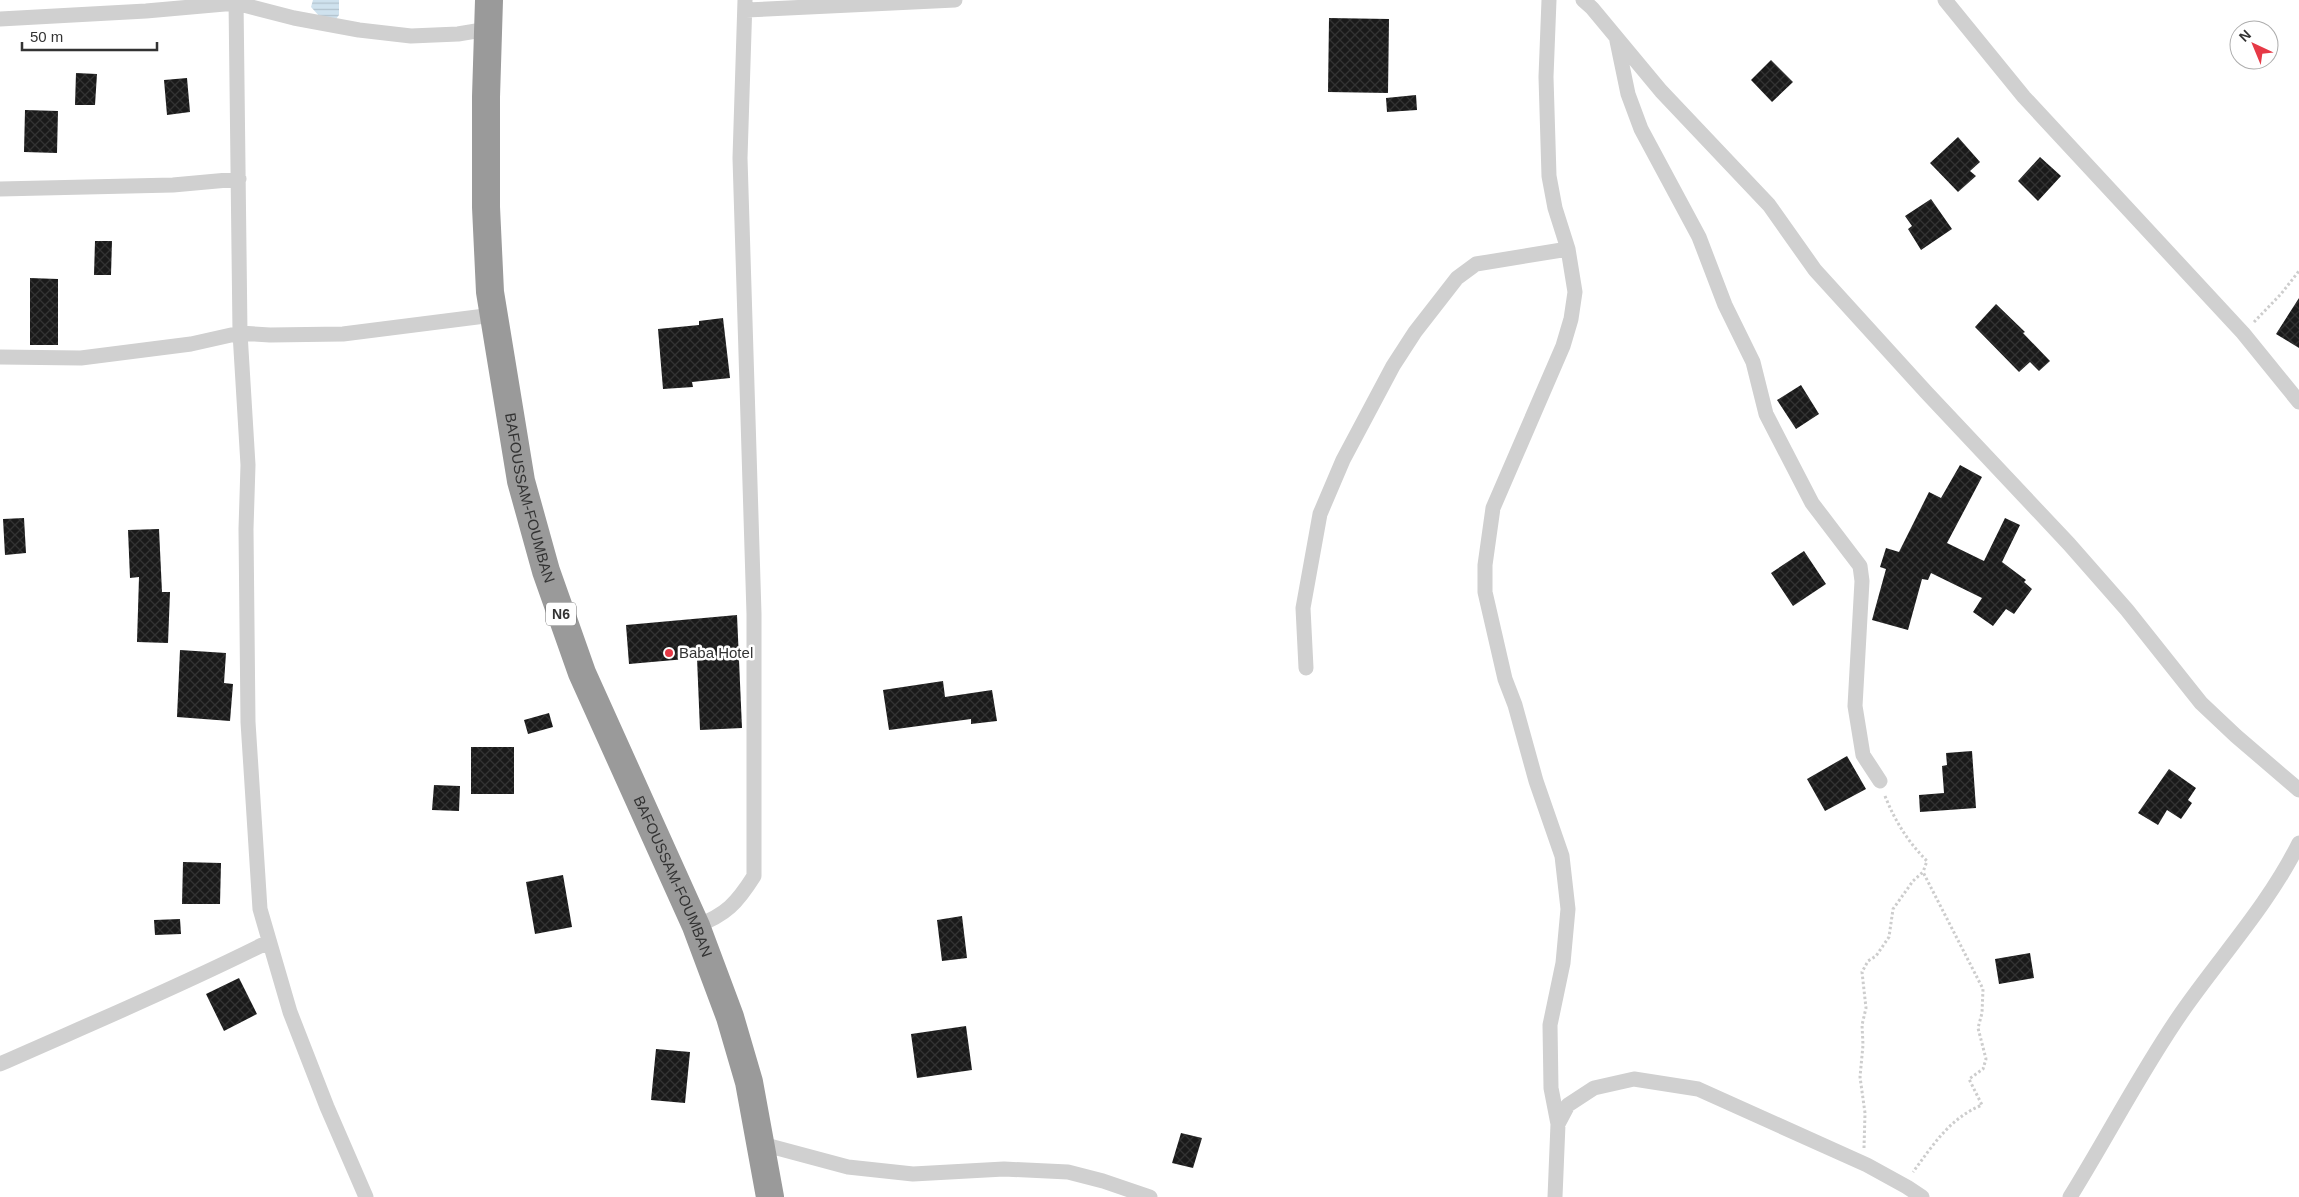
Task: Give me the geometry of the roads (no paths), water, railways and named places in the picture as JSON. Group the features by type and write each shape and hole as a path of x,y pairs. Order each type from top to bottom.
{"highway":[{"name":"BAFOUSSAM-FOUMBAN","path":"490,0 486,207 493,315 521,481 546,571 582,672 696,926 730,1017 748,1082 762,1144 770,1197"}],"street":[{"path":"696,926 714,919 740,899 754,876 754,614 740,158 746,5 955,0"},
{"path":"1549,0 1546,77 1549,176 1555,208 1568,249 1575,292 1571,319 1563,346 1493,508 1485,565 1484,592 1505,679 1562,856 1568,909 1563,963 1550,1025 1551,1088 1558,1124 1555,1197"},
{"path":"1583,0 1592,8 1661,91 1769,205 1814,270 2082,558 2165,655 2201,703 2299,790"},
{"path":"1945,0 2024,97 2243,333 2299,402"},
{"path":"236,2 240,333 248,465 246,528 248,722 260,910 290,1012 326,1107 366,1197"},
{"path":"0,19 146,11 236,2 294,18 359,30 411,36 458,34 488,29"},
{"path":"1616,37 1628,94 1641,129 1698,237 1725,305 1753,362 1766,414 1812,503 1860,566 1862,581 1855,706 1863,755 1880,781"},
{"path":"0,189 173,186 239,179"},
{"path":"1306,668 1303,608 1320,514 1343,460 1393,366 1415,332 1457,278 1476,264 1568,249"},
{"path":"0,356 81,358 191,344 240,333 270,336 342,334 493,315"},
{"path":"2070,1197 2171,1029 2268,895 2289,864 2299,843"},
{"path":"0,1064 102,1018 162,994 268,942"},
{"path":"1558,1124 1568,1105 1594,1088 1634,1079 1698,1089 1867,1166 1907,1186 1922,1197"},
{"path":"762,1144 848,1167 913,1174 1004,1168 1068,1172 1103,1181 1150,1197"}],"water":[{"path":"313,0 339,0 339,15 336,19 321,18 311,7"}],"place":[{"name":"Baba Hotel","path":"669,653"}]}
